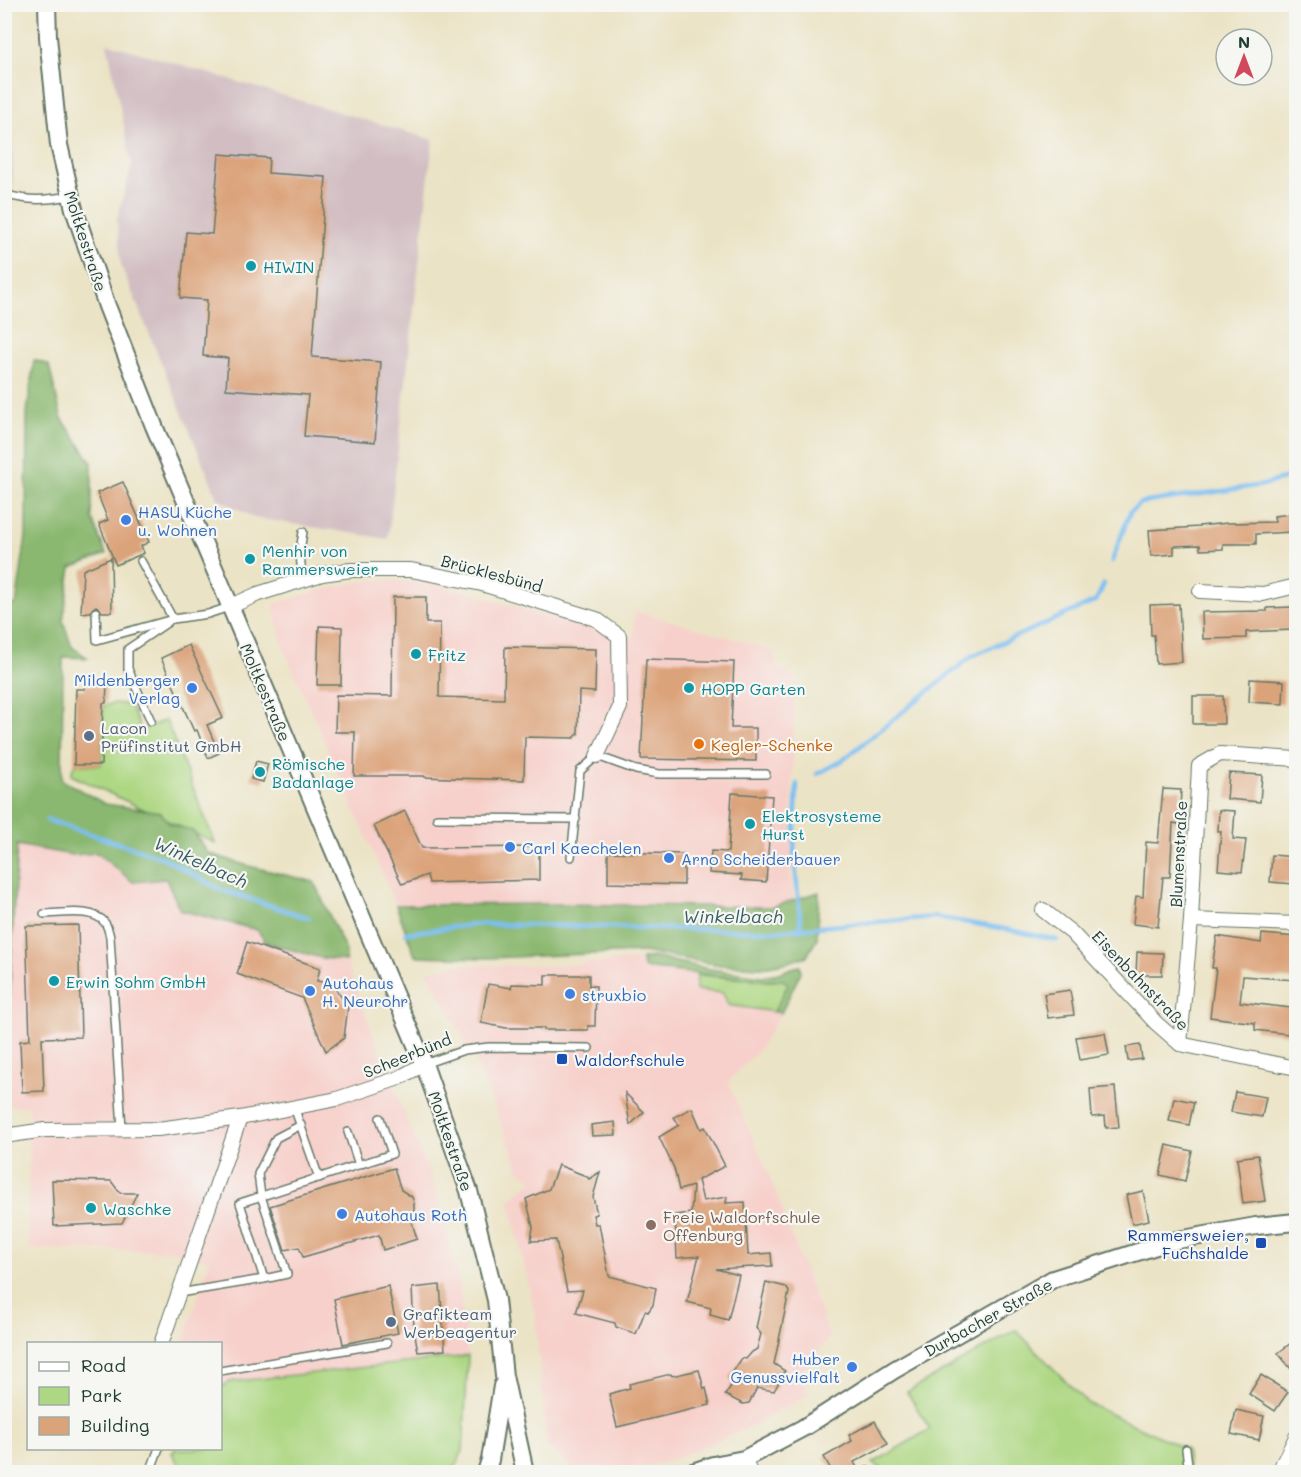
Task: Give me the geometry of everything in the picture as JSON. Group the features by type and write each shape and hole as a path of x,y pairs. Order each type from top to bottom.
{"street":[{"name":"Moltkestraße","path":"47,4 58,145 71,196 106,306 229,607 424,1064 469,1191 496,1300 504,1376 525,1473"},
{"name":"Brücklesbünd","path":"229,607 258,594 322,574 351,570 411,570 482,584 596,619 619,636 620,707 597,756"},
{"path":"1200,591 1263,594 1296,586"},
{"name":"Blumenstraße","path":"1180,1044 1191,920 1198,766 1220,754 1296,759"},
{"name":"Eisenbahnstraße","path":"1043,910 1072,933 1156,1023 1180,1044 1296,1068"},
{"path":"1191,920 1296,924"},
{"name":"Scheerbünd","path":"8,1136 45,1130 158,1129 240,1118 337,1099 399,1078 424,1064"},
{"path":"162,1342 240,1118"},
{"name":"Durbacher Straße","path":"693,1473 713,1465 741,1466 894,1370 1053,1279 1172,1241 1296,1221"},
{"name":"Moltkestraße","path":"486,1473 504,1376"},
{"path":"1283,1473 1282,1466 1296,1437"}],"lane":[{"path":"4,194 22,200 71,196"},
{"path":"302,579 300,551 303,532"},
{"path":"141,561 173,619"},
{"path":"96,612 97,640 173,619 208,614 229,607"},
{"path":"151,721 128,669 128,649 173,619"},
{"path":"571,857 580,771 597,756 636,770 659,774 765,774"},
{"path":"437,818 576,819"},
{"path":"44,914 86,913 98,916 106,924 110,937 122,1129"},
{"name":"Scheerbünd","path":"424,1064 464,1050 489,1047 589,1048"},
{"path":"294,1107 319,1178"},
{"path":"264,1280 240,1203 392,1154 380,1118"},
{"path":"179,1293 264,1280 287,1274 261,1196 258,1174 276,1138 300,1125"},
{"path":"348,1132 359,1165"},
{"path":"222,1371 387,1343"},
{"path":"1186,1449 1189,1473"},
{"path":"150,1473 159,1450"}],"shaded area":[{"path":"7,4 13,172 5,449 4,5"},
{"path":"107,43 433,140 388,539 255,518 218,499 121,266 117,219 132,165"},
{"path":"374,579 434,583 591,628 633,637 635,611 759,646 774,653 776,669 788,672 795,680 791,825 791,879 794,901 772,907 553,904 396,905 283,647 273,604 319,590"},
{"path":"16,845 72,855 97,853 133,882 166,879 180,910 257,930 268,943 322,958 346,961 382,1058 438,1195 460,1289 468,1356 230,1382 222,1386 222,1342 184,1342 209,1260 173,1251 28,1249 29,1107 6,1105 5,1081"},
{"name":"Freie Waldorfschule Offenburg","path":"642,959 643,968 697,975 696,990 723,993 728,1005 781,1013 760,1048 728,1082 767,1170 830,1338 804,1369 807,1395 753,1426 671,1460 625,1472 578,1472 547,1446 535,1315 509,1201 533,1180 519,1170 481,1072 427,972 452,965 554,966"}],"green space":[{"path":"34,360 49,365 61,417 92,463 92,518 106,554 71,568 63,621 72,647 88,658 63,657 62,780 105,804 160,812 170,824 193,831 208,853 245,865 314,882 346,951 346,961 322,958 267,943 257,930 180,910 166,879 133,882 97,853 72,855 17,845 5,1081 4,603 16,605 26,536 27,413"},
{"path":"115,703 130,705 141,730 166,720 215,843 71,775 74,765 101,765 103,706"},
{"path":"819,892 817,939 807,956 762,967 721,965 643,952 487,958 415,956 396,905 553,904 772,907"},
{"path":"653,957 710,969 762,976 800,966 801,972 781,1013 774,1012 788,984 783,980 769,981 643,968 642,959"},
{"path":"697,975 769,981 783,980 789,984 774,1012 728,1005 723,993 696,990"},
{"path":"1016,1330 1087,1403 1186,1449 1189,1472 887,1472 873,1463 930,1429 907,1392"},
{"path":"468,1356 463,1451 452,1472 183,1472 172,1453 174,1450 222,1450 222,1386 229,1382"}],"building":[{"name":"HIWIN","path":"219,154 269,158 268,173 326,177 312,357 381,362 375,442 304,436 308,395 226,389 228,358 203,356 207,300 180,298 186,232 212,234"},
{"path":"123,482 149,542 141,546 144,553 116,565 99,524 108,520 97,493"},
{"path":"1292,514 1293,532 1256,534 1256,544 1223,544 1223,549 1200,550 1200,545 1174,546 1174,554 1151,556 1149,530 1228,523 1275,522 1274,516"},
{"path":"111,558 112,612 102,612 96,606 90,612 81,613 83,570"},
{"path":"393,597 426,597 426,623 440,623 439,697 504,699 505,647 596,649 595,692 579,691 578,734 574,738 525,737 524,780 354,776 355,732 335,732 336,695 392,696"},
{"path":"1179,604 1182,662 1156,664 1154,635 1151,635 1150,605"},
{"path":"1292,607 1293,630 1246,632 1246,638 1203,639 1202,612 1267,611 1267,608"},
{"path":"319,626 342,627 341,685 317,685"},
{"name":"Mildenberger Verlag","path":"189,645 223,718 207,725 219,753 208,758 197,730 194,731 161,658"},
{"path":"646,659 734,662 731,728 756,728 756,761 641,759"},
{"path":"1250,679 1284,681 1283,704 1249,702"},
{"name":"Lacon Prüfinstitut GmbH","path":"85,685 107,685 106,703 103,703 101,765 74,765 76,689 85,689"},
{"path":"1193,696 1223,696 1224,724 1193,724"},
{"name":"Römische Badanlage","path":"256,761 268,764 263,782 251,779"},
{"path":"1229,773 1262,775 1260,802 1227,799"},
{"path":"1163,789 1181,790 1179,824 1173,823 1170,877 1163,877 1158,927 1133,924 1136,896 1143,897 1146,842 1158,843"},
{"name":"Elektrosysteme Hurst","path":"732,793 772,796 766,882 741,880 742,875 709,873 711,851 728,852"},
{"path":"1219,810 1235,811 1233,839 1246,840 1242,872 1218,870 1221,831 1218,831"},
{"name":"Carl Kaechelen","path":"405,811 422,848 539,847 539,880 429,883 427,875 402,884 374,826"},
{"path":"608,852 684,854 684,885 608,883"},
{"path":"1272,855 1296,857 1294,884 1270,882"},
{"name":"Erwin Sohm GmbH","path":"78,925 81,1037 42,1038 44,1091 22,1092 20,1041 30,1040 26,926"},
{"path":"1262,934 1296,937 1295,980 1243,976 1240,1002 1291,1008 1288,1034 1255,1030 1255,1023 1210,1017 1216,968 1212,968 1217,936 1261,943"},
{"name":"Autohaus H. Neurohr","path":"247,942 320,968 317,981 332,984 348,1006 344,1038 326,1051 302,998 237,974"},
{"path":"1137,952 1163,953 1162,975 1136,975"},
{"path":"545,975 589,975 589,986 596,986 595,1026 588,1026 588,1030 544,1030 544,1028 506,1028 481,1023 488,984 511,988 512,984 545,985"},
{"path":"1070,990 1074,1015 1048,1018 1044,994"},
{"path":"1105,1033 1109,1055 1080,1060 1076,1037"},
{"path":"1140,1045 1142,1059 1128,1061 1126,1047"},
{"path":"1115,1087 1119,1127 1106,1128 1105,1116 1092,1117 1090,1089"},
{"path":"1235,1092 1266,1097 1262,1117 1231,1112"},
{"path":"625,1093 644,1112 630,1125"},
{"path":"1174,1098 1194,1102 1189,1125 1169,1121"},
{"path":"692,1108 701,1129 705,1127 725,1166 698,1180 703,1201 727,1197 726,1203 745,1202 748,1255 771,1253 772,1266 716,1269 739,1275 728,1320 710,1315 711,1308 687,1302 699,1256 677,1258 675,1215 691,1213 693,1186 679,1190 674,1168 659,1137 679,1125 674,1117"},
{"path":"615,1122 616,1135 592,1136 591,1125"},
{"path":"1167,1145 1192,1151 1185,1181 1160,1175"},
{"path":"1258,1155 1265,1201 1243,1204 1237,1158"},
{"path":"558,1165 589,1179 600,1172 593,1197 597,1214 593,1215 595,1224 599,1224 609,1276 656,1288 653,1305 648,1312 645,1311 636,1334 616,1327 615,1323 576,1313 583,1290 567,1291 556,1240 531,1241 533,1227 526,1199 549,1189"},
{"name":"Autohaus Roth","path":"394,1168 401,1190 412,1197 414,1203 414,1211 410,1216 417,1239 383,1250 379,1235 303,1257 299,1247 285,1250 270,1206"},
{"name":"Waschke","path":"52,1180 111,1181 120,1193 137,1193 122,1223 54,1226"},
{"path":"1143,1191 1149,1220 1132,1224 1126,1195"},
{"path":"766,1282 786,1287 789,1292 774,1364 785,1371 774,1391 757,1388 749,1403 743,1404 725,1395 733,1383 729,1378 742,1358 746,1359 757,1349 761,1334 756,1328"},
{"path":"440,1285 445,1350 418,1352 414,1329 412,1288"},
{"path":"388,1286 398,1333 343,1344 334,1299"},
{"path":"1291,1343 1296,1350 1296,1375 1278,1353"},
{"path":"699,1370 710,1405 617,1427 609,1394 630,1388 629,1384"},
{"path":"1261,1375 1288,1392 1275,1411 1249,1394"},
{"path":"1236,1410 1264,1416 1259,1440 1231,1434"},
{"path":"875,1421 888,1444 854,1462 860,1473 833,1473 824,1457 852,1441 849,1435"}],"waterway":[{"path":"1112,561 1130,512 1140,503 1263,485 1296,475"},
{"path":"817,774 843,760 972,656 1096,601 1104,584"},
{"path":"797,784 794,852 801,929"},
{"name":"Winkelbach","path":"47,820 164,858 219,889 309,918"},
{"name":"Winkelbach","path":"406,933 478,924 773,931 934,917 1057,940"}],"place":[{"name":"HIWIN","path":"251,266"},
{"name":"HASU Küche u. Wohnen","path":"126,520"},
{"name":"Menhir von Rammersweier","path":"250,559"},
{"name":"Fritz","path":"416,654"},
{"name":"Mildenberger Verlag","path":"192,688"},
{"name":"HOPP Garten","path":"689,688"},
{"name":"Lacon Prüfinstitut GmbH","path":"89,736"},
{"name":"Kegler-Schenke","path":"699,744"},
{"name":"Römische Badanlage","path":"260,772"},
{"name":"Elektrosysteme Hurst","path":"750,824"},
{"name":"Carl Kaechelen","path":"510,847"},
{"name":"Arno Scheiderbauer","path":"669,858"},
{"name":"Erwin Sohm GmbH","path":"54,981"},
{"name":"Autohaus H. Neurohr","path":"310,991"},
{"name":"struxbio","path":"570,994"},
{"name":"Waldorfschule","path":"562,1059"},
{"name":"Waschke","path":"91,1208"},
{"name":"Autohaus Roth","path":"342,1214"},
{"name":"Freie Waldorfschule Offenburg","path":"651,1225"},
{"name":"Rammersweier, Fuchshalde","path":"1261,1243"},
{"name":"Grafikteam Werbeagentur","path":"391,1322"},
{"name":"Huber Genussvielfalt","path":"852,1367"}]}
